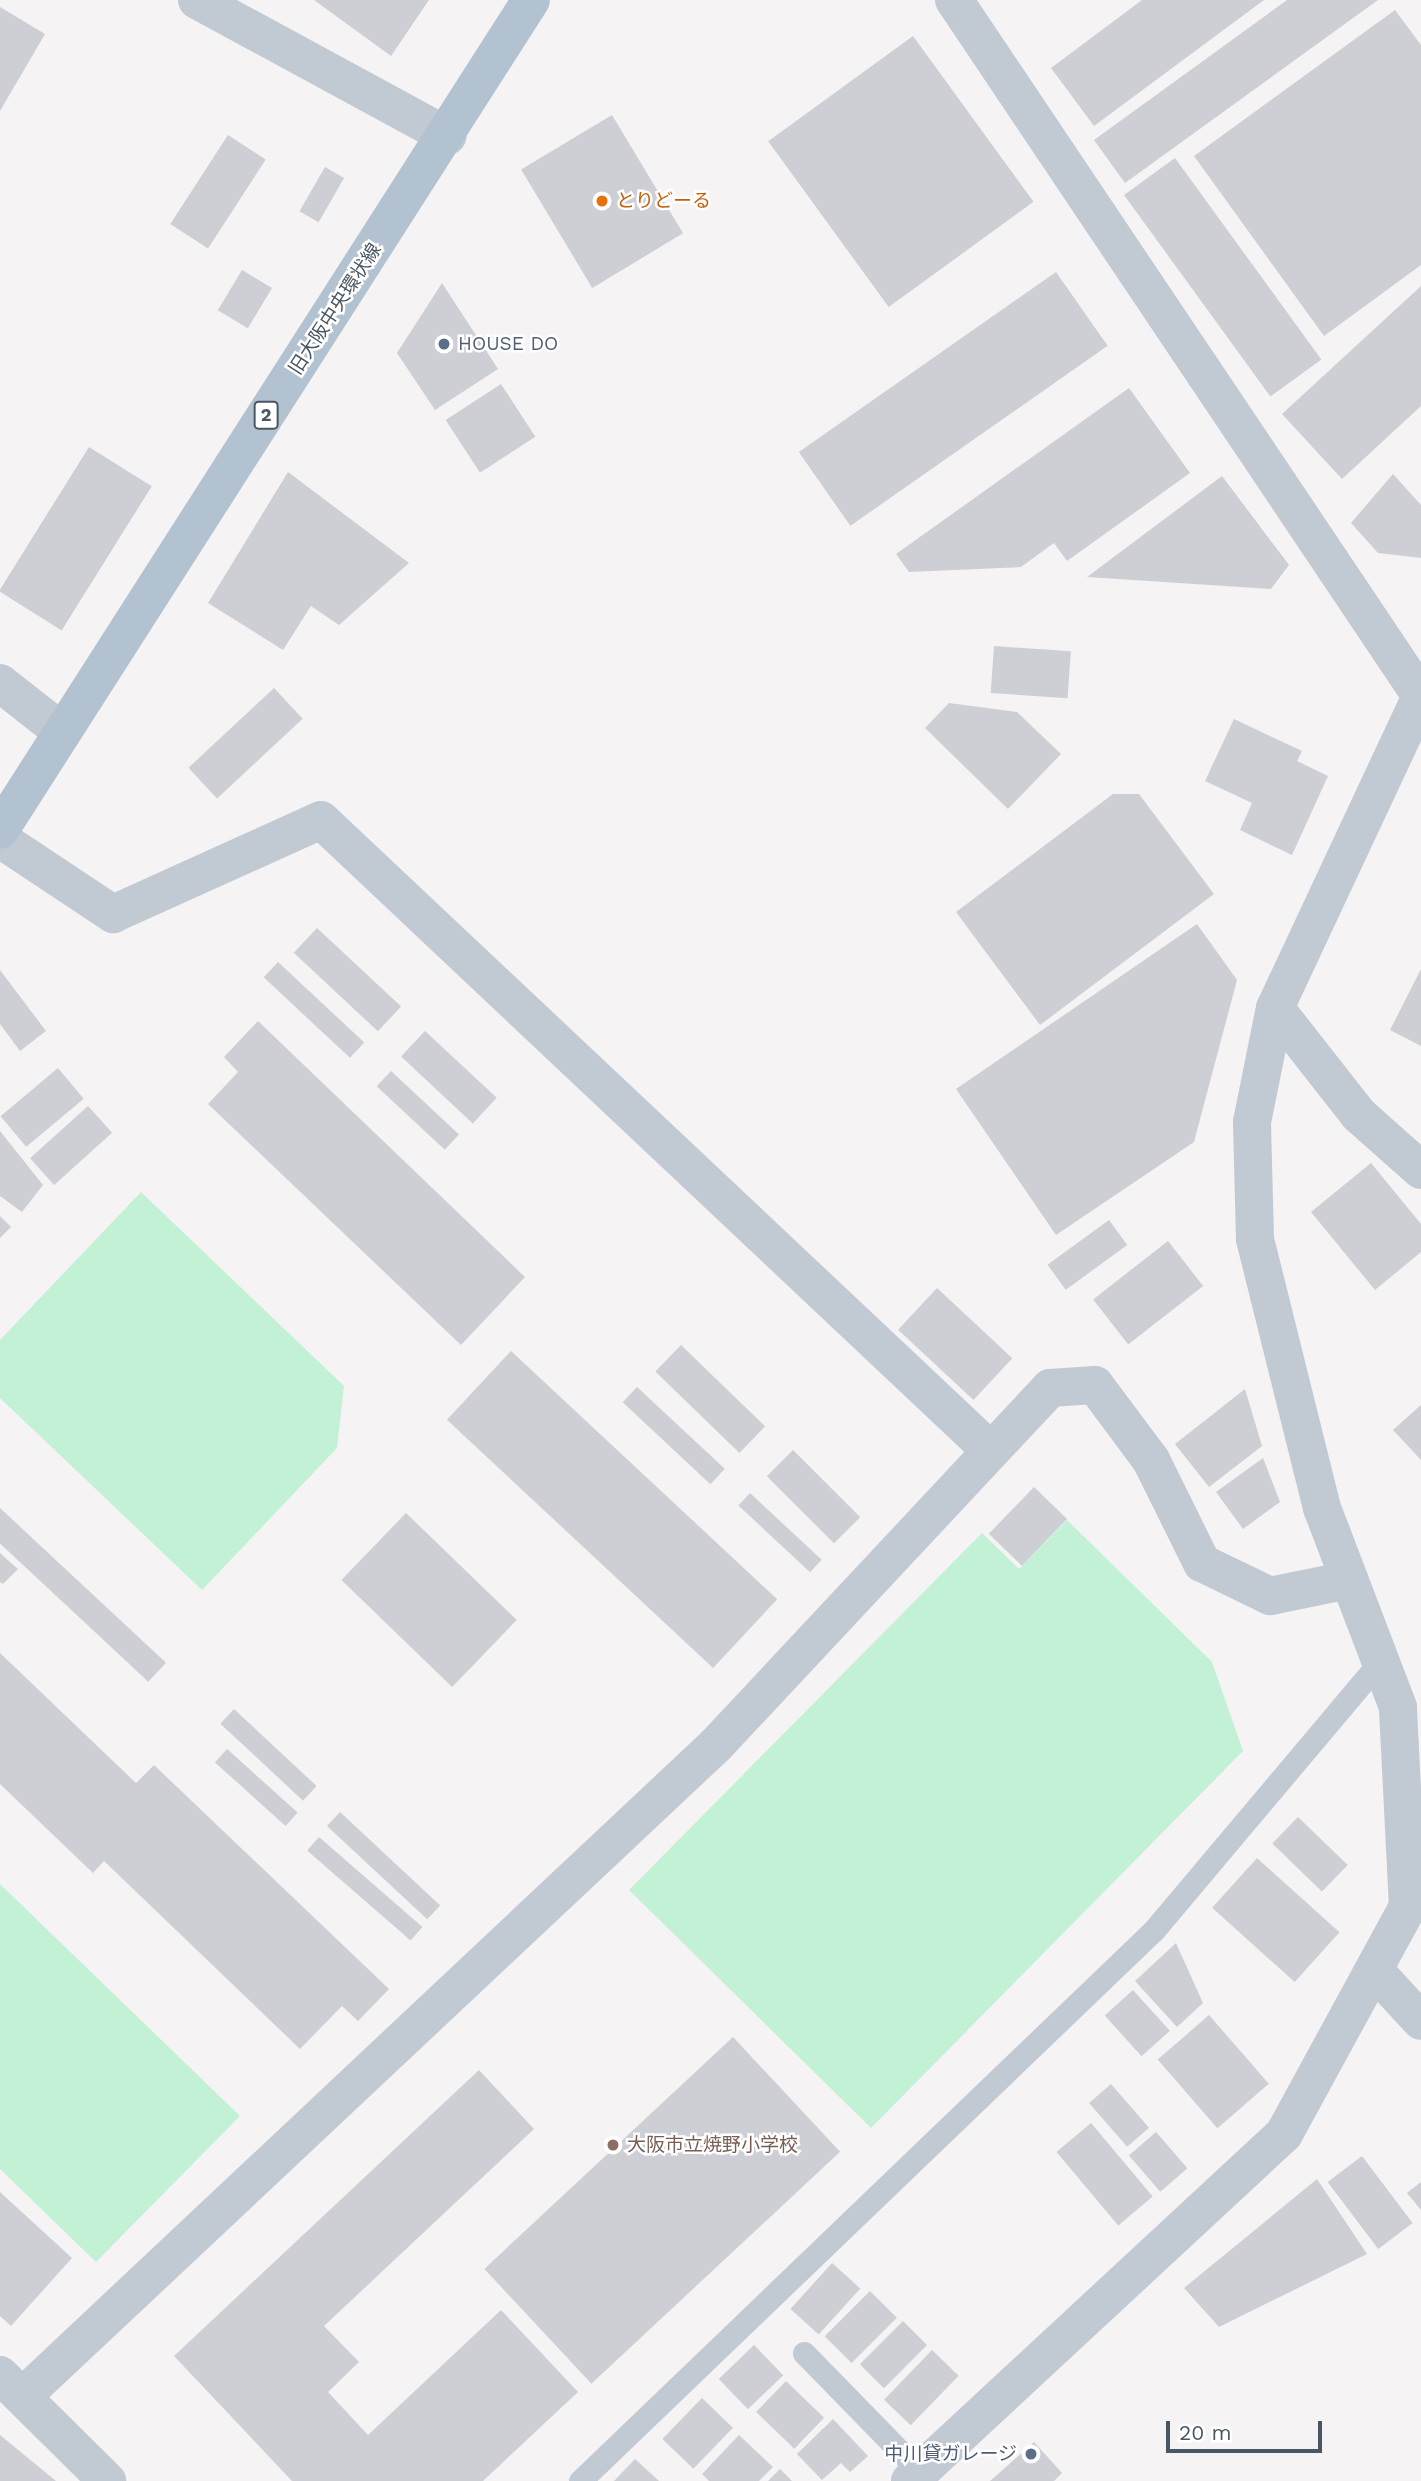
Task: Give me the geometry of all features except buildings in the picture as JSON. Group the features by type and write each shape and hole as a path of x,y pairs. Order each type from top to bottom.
{"main road":[{"name":"旧大阪中央環状線","path":"0,830 61,731 447,136 531,0"}],"street":[{"path":"197,0 447,136"},
{"path":"915,2476 1283,2134 1408,1907 1398,1707 1322,1508 1255,1238 1252,1122 1275,1008 1421,697 954,0"},
{"path":"0,683 61,731"},
{"path":"0,839 113,914 321,820 989,1450"},
{"path":"1275,1008 1359,1115 1421,1170"},
{"path":"107,2481 11,2386 716,1745 989,1450 1050,1388 1095,1385 1151,1461 1202,1563 1270,1596 1349,1580"},
{"path":"1374,1970 1421,2021"}],"lane":[{"path":"580,2481 1154,1930 1380,1662"},
{"path":"804,2353 915,2476"}],"green space":[{"path":"141,1192 344,1386 337,1448 202,1590 0,1398 0,1340"},
{"path":"1067,1520 1212,1662 1243,1751 871,2128 629,1890 982,1533 1019,1569"},
{"path":"0,1884 240,2116 96,2262 0,2169"}],"place":[{"name":"とりどーる","path":"602,201"},
{"name":"HOUSE DO","path":"444,344"},
{"name":"大阪市立焼野小学校","path":"613,2145"},
{"name":"中川貸ガレージ","path":"1031,2454"}]}
